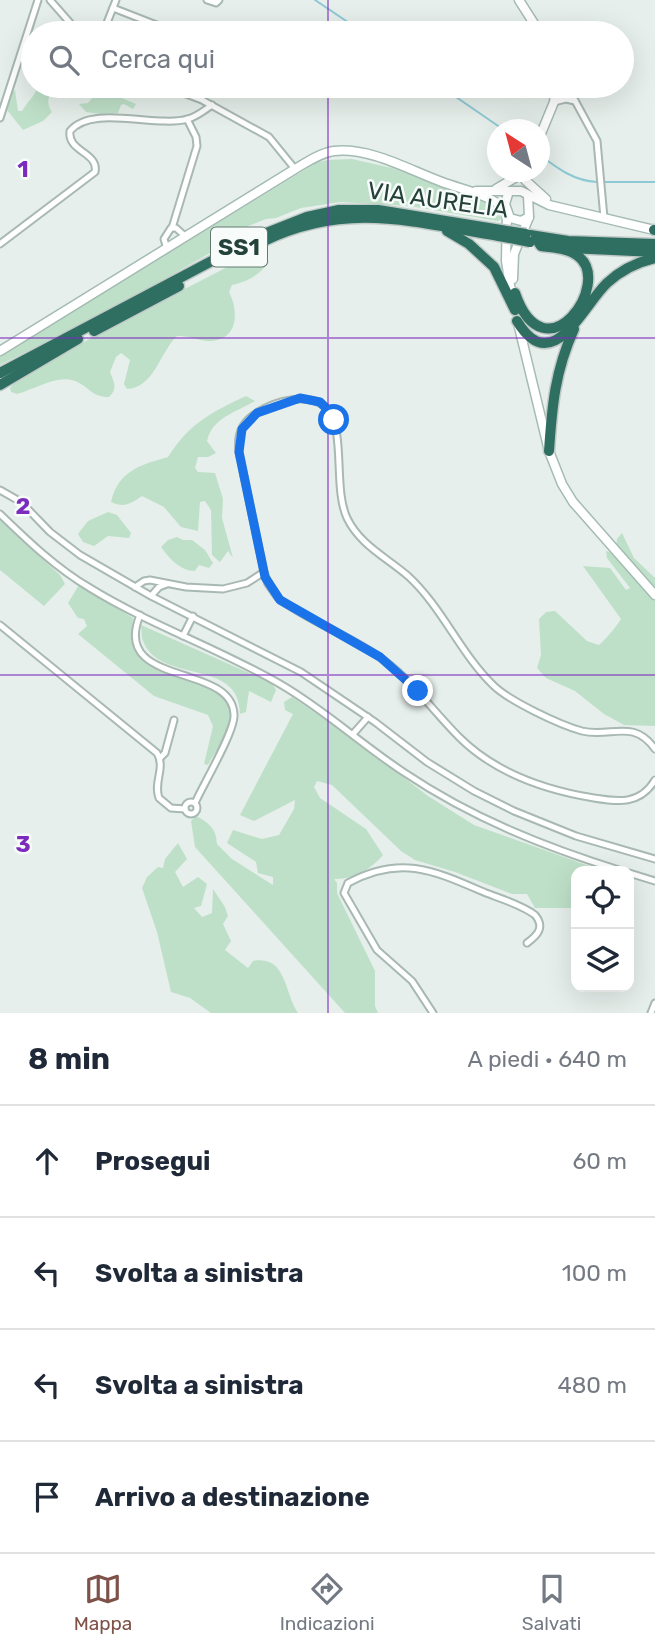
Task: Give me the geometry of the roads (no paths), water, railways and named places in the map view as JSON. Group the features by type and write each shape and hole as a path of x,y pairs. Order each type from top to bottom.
{"highway":[{"name":"VIA AURELIA","path":"0,373 259,236 307,217 339,210 378,210 604,251 655,252"},
{"name":"VIA AURELIA","path":"0,382 251,248 299,226 347,217 500,233"},
{"path":"412,222 448,232 470,244 496,271 529,337 547,344 561,338 615,276 636,263 655,258"},
{"path":"515,306 537,327 549,329 569,319 587,293 589,273 581,258 572,252 541,246 533,240"},
{"name":"VIA AURELIA","path":"533,240 655,244"},
{"path":"549,451 552,400 559,367 577,321"}],"street":[{"path":"31,21 38,0"},
{"path":"50,0 68,21"},
{"path":"108,21 116,0"},
{"path":"207,0 218,1"},
{"path":"519,0 532,21"},
{"path":"113,8 146,21"},
{"path":"0,118 21,53"},
{"path":"195,98 269,137 295,169"},
{"path":"547,119 554,98"},
{"path":"573,98 597,141 604,218"},
{"path":"554,102 566,99 575,101"},
{"path":"0,244 96,172 94,161 76,148 70,138 71,129 80,122 97,118 153,122 187,119 212,105"},
{"path":"167,249 164,239 172,228 197,146 196,137 187,119"},
{"path":"0,351 295,169 328,152 353,152 377,158 497,202 518,222 529,217"},
{"path":"485,191 510,182"},
{"path":"517,182 505,200 506,261 549,451 557,474 573,502 655,595"},
{"path":"515,306 514,254 529,217 524,182"},
{"path":"528,182 538,194 557,206"},
{"path":"469,190 510,191 557,206 654,230"},
{"path":"172,228 178,229 186,237"},
{"path":"655,749 647,739 632,731 593,732 576,729 515,701 494,686 425,594 364,542 352,527 341,496 334,420 323,405 310,399 293,399 262,410 249,419 240,434 239,452 264,572 268,584 280,600 380,657 410,683 466,744 516,775 555,791 621,802 640,796 655,780"},
{"path":"0,490 20,502 46,529 70,548 151,596 301,672 368,717 427,762 483,796 576,836 655,859"},
{"path":"0,514 32,545 72,576 140,615 275,681 316,706 405,773 474,815 607,866"},
{"path":"135,587 146,580 223,589 247,583 264,572"},
{"path":"151,596 159,587 167,584"},
{"path":"0,625 160,758 156,786 158,796 168,806 186,809 190,814 195,813 195,803 232,726 234,709 229,698 218,689 159,667 146,659 135,637 140,615"},
{"path":"183,636 194,616"},
{"path":"353,734 368,717"},
{"path":"160,758 165,752 174,720"},
{"path":"433,1013 412,981 374,945 345,892 349,882 387,867 439,873 536,915 540,924 539,931 527,943"},
{"path":"634,875 655,881"},
{"path":"650,1013 655,1003"}],"waterway":[{"path":"315,0 346,21"},
{"path":"457,98 488,119"},
{"path":"550,162 573,176 597,182"},
{"path":"603,182 655,182"}]}
